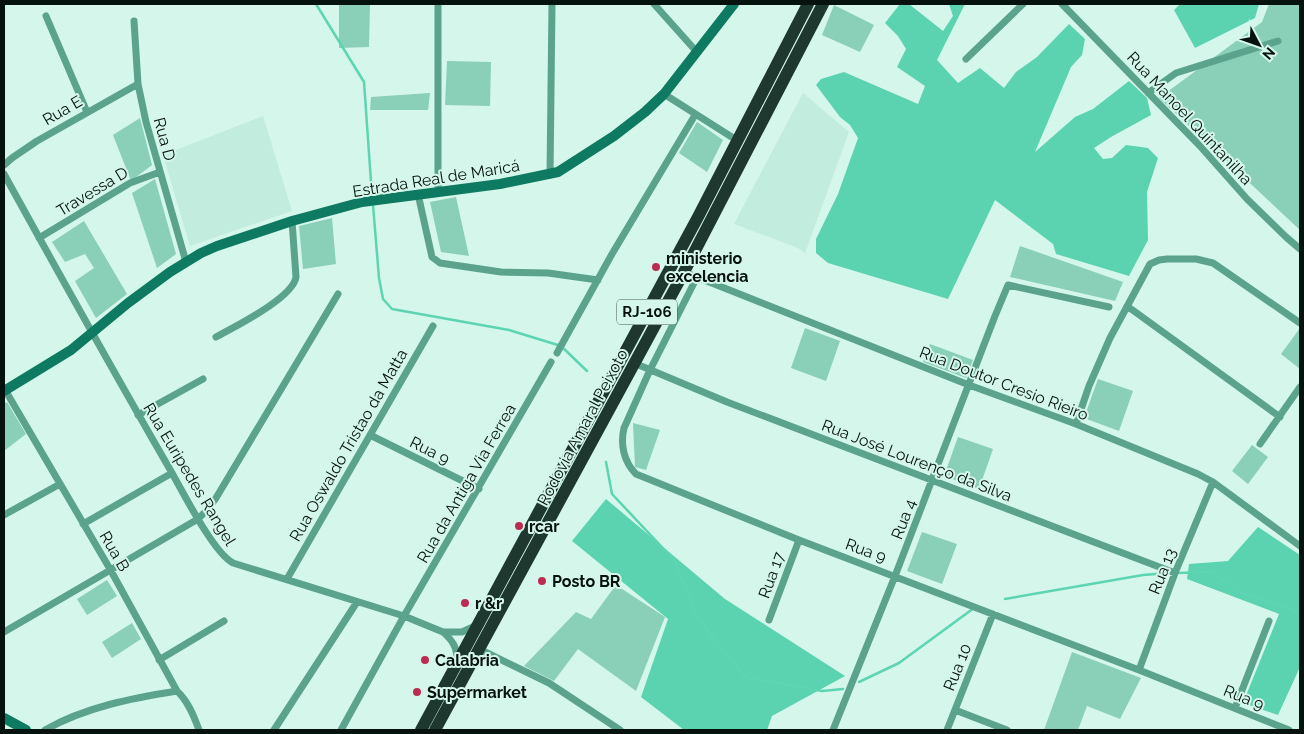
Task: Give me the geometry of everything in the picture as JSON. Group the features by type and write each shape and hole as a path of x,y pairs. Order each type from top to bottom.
{"highway":[{"name":"Rodovia Amaral Peixoto","path":"421,730 675,261 808,4"},
{"name":"Rodovia Amaral Peixoto","path":"435,730 684,272 823,4"}],"main road":[{"name":"Estrada Real de Maricá","path":"4,389 71,350 128,303 186,262 216,246 292,221 362,202 500,184 550,175 568,167 645,112 664,94 734,4"},
{"path":"4,718 26,730"}],"street":[{"path":"438,4 438,192"},
{"path":"550,175 552,4"},
{"path":"654,4 696,51"},
{"path":"966,59 1023,4"},
{"name":"Rua Manoel Quintanilha","path":"1062,4 1200,146 1247,199 1300,249"},
{"path":"46,16 87,112"},
{"name":"Rua D","path":"134,21 138,84 146,122 186,262"},
{"path":"1148,94 1176,73 1278,40"},
{"name":"Rua E","path":"4,165 37,141 138,84"},
{"path":"664,94 738,141"},
{"path":"557,353 612,254 695,114"},
{"name":"Travessa D","path":"39,238 130,183 160,172"},
{"name":"Rua Euripedes Rangel","path":"4,174 91,334 198,519 225,559 404,616 443,632 462,632 477,625"},
{"path":"418,194 432,257 440,263 501,272 548,272 598,280"},
{"path":"216,338 262,311 294,285 296,277 292,221"},
{"path":"1076,424 1098,365 1150,264 1159,260 1196,260 1213,263 1300,322"},
{"name":"Rua Doutor Cresio Rieiro","path":"684,272 969,385 1076,424 1198,474 1213,482 1300,546"},
{"name":"Rua 9","path":"697,278 650,370 624,428 622,436 623,450 631,470 636,474 799,540 1139,670 1289,730"},
{"name":"Rua 4","path":"833,730 896,576 1008,285 1109,307"},
{"path":"4,632 198,519 216,498 338,294"},
{"path":"1127,306 1280,416"},
{"name":"Rua Oswaldo Tristao da Matta","path":"286,579 432,326"},
{"name":"Rua da Antiga Via Ferrea","path":"341,730 404,616 551,362"},
{"name":"Rua José Lourenço da Silva","path":"634,363 727,402 1175,573"},
{"path":"138,415 203,380"},
{"path":"1260,444 1300,387"},
{"name":"Rua B","path":"4,389 110,569 177,691 184,697 195,718 198,730"},
{"name":"Rua 9","path":"370,435 478,489"},
{"path":"83,524 172,473"},
{"name":"Rua 13","path":"1139,670 1175,573 1213,482"},
{"path":"4,516 60,484"},
{"name":"Rua 17","path":"769,620 799,540"},
{"path":"274,730 357,602"},
{"name":"Rua 10","path":"947,730 993,614"},
{"path":"159,660 224,621"},
{"path":"1235,708 1269,622"},
{"path":"443,632 450,638 455,647 457,664"},
{"path":"479,649 548,683 620,730"},
{"path":"45,730 88,711 147,696 177,691"},
{"path":"955,710 1007,730"}],"shaded area":[{"path":"339,4 370,4 369,47 339,48"},
{"path":"1269,4 1300,4 1300,230 1159,98 1262,22"},
{"path":"834,5 874,25 860,52 822,35"},
{"path":"447,61 491,62 490,106 445,105"},
{"path":"430,93 428,110 370,110 371,97"},
{"path":"803,93 849,132 805,253 798,248 734,224"},
{"path":"263,116 292,211 190,246 163,155"},
{"path":"140,118 152,165 131,181 113,135"},
{"path":"697,122 723,140 707,172 679,153"},
{"path":"155,179 176,254 157,268 132,193"},
{"path":"456,197 469,256 441,252 430,202"},
{"path":"332,218 336,264 303,269 299,226"},
{"path":"84,221 127,294 96,318 75,281 94,268 85,254 65,262 52,242"},
{"path":"1020,246 1123,282 1115,301 1010,277"},
{"path":"805,328 840,341 826,381 791,368"},
{"path":"1300,328 1300,369 1281,354"},
{"path":"930,344 973,360 966,378 923,362"},
{"path":"1098,379 1133,391 1119,431 1084,418"},
{"path":"7,402 26,434 4,451 4,404"},
{"path":"633,423 660,430 646,470 635,467"},
{"path":"958,437 993,449 979,489 944,476"},
{"path":"1252,445 1268,457 1248,484 1232,471"},
{"path":"922,532 957,544 942,584 907,571"},
{"path":"107,580 117,596 87,615 77,599"},
{"path":"616,585 665,617 636,691 578,649 554,681 524,666 576,612 591,619"},
{"path":"132,623 141,639 112,658 102,642"},
{"path":"1072,652 1141,678 1120,719 1087,706 1078,730 1044,730"}],"green space":[{"path":"900,4 909,4 943,31 953,16 949,4 965,4 937,60 958,83 980,68 1004,88 1016,72 1037,57 1069,24 1085,39 1082,55 1071,67 1035,152 1075,117 1093,109 1129,81 1147,98 1151,115 1094,148 1103,159 1112,158 1126,145 1148,148 1158,158 1147,192 1148,240 1129,276 1056,254 1053,244 995,200 948,299 828,263 816,253 816,239 838,194 858,138 850,125 840,117 816,85 821,79 844,72 918,104 925,86 897,67 906,49 898,36 885,23"},
{"path":"1180,4 1259,4 1255,18 1195,48 1174,10"},
{"path":"606,499 725,599 845,676 772,716 767,730 684,730 641,697 668,619 572,541"},
{"path":"1258,527 1300,555 1300,667 1278,715 1243,703 1279,614 1187,579 1189,564 1228,561"}],"waterway":[{"path":"316,4 364,82 371,182"},
{"path":"373,205 379,278 383,299 392,309 509,330 561,346 587,371"},
{"path":"606,462 612,494 675,561 696,616 745,677 822,691 843,689"},
{"path":"1177,573 1211,572 1240,592 1300,613"},
{"path":"1005,599 1143,575 1169,573"},
{"path":"859,682 899,663 974,608"}],"place":[{"name":"ministerio excelencia","path":"656,267"},
{"name":"rcar","path":"519,526"},
{"name":"Posto BR","path":"542,581"},
{"name":"r &r","path":"465,603"},
{"name":"Calabria","path":"425,660"},
{"name":"Supermarket","path":"417,692"}]}
